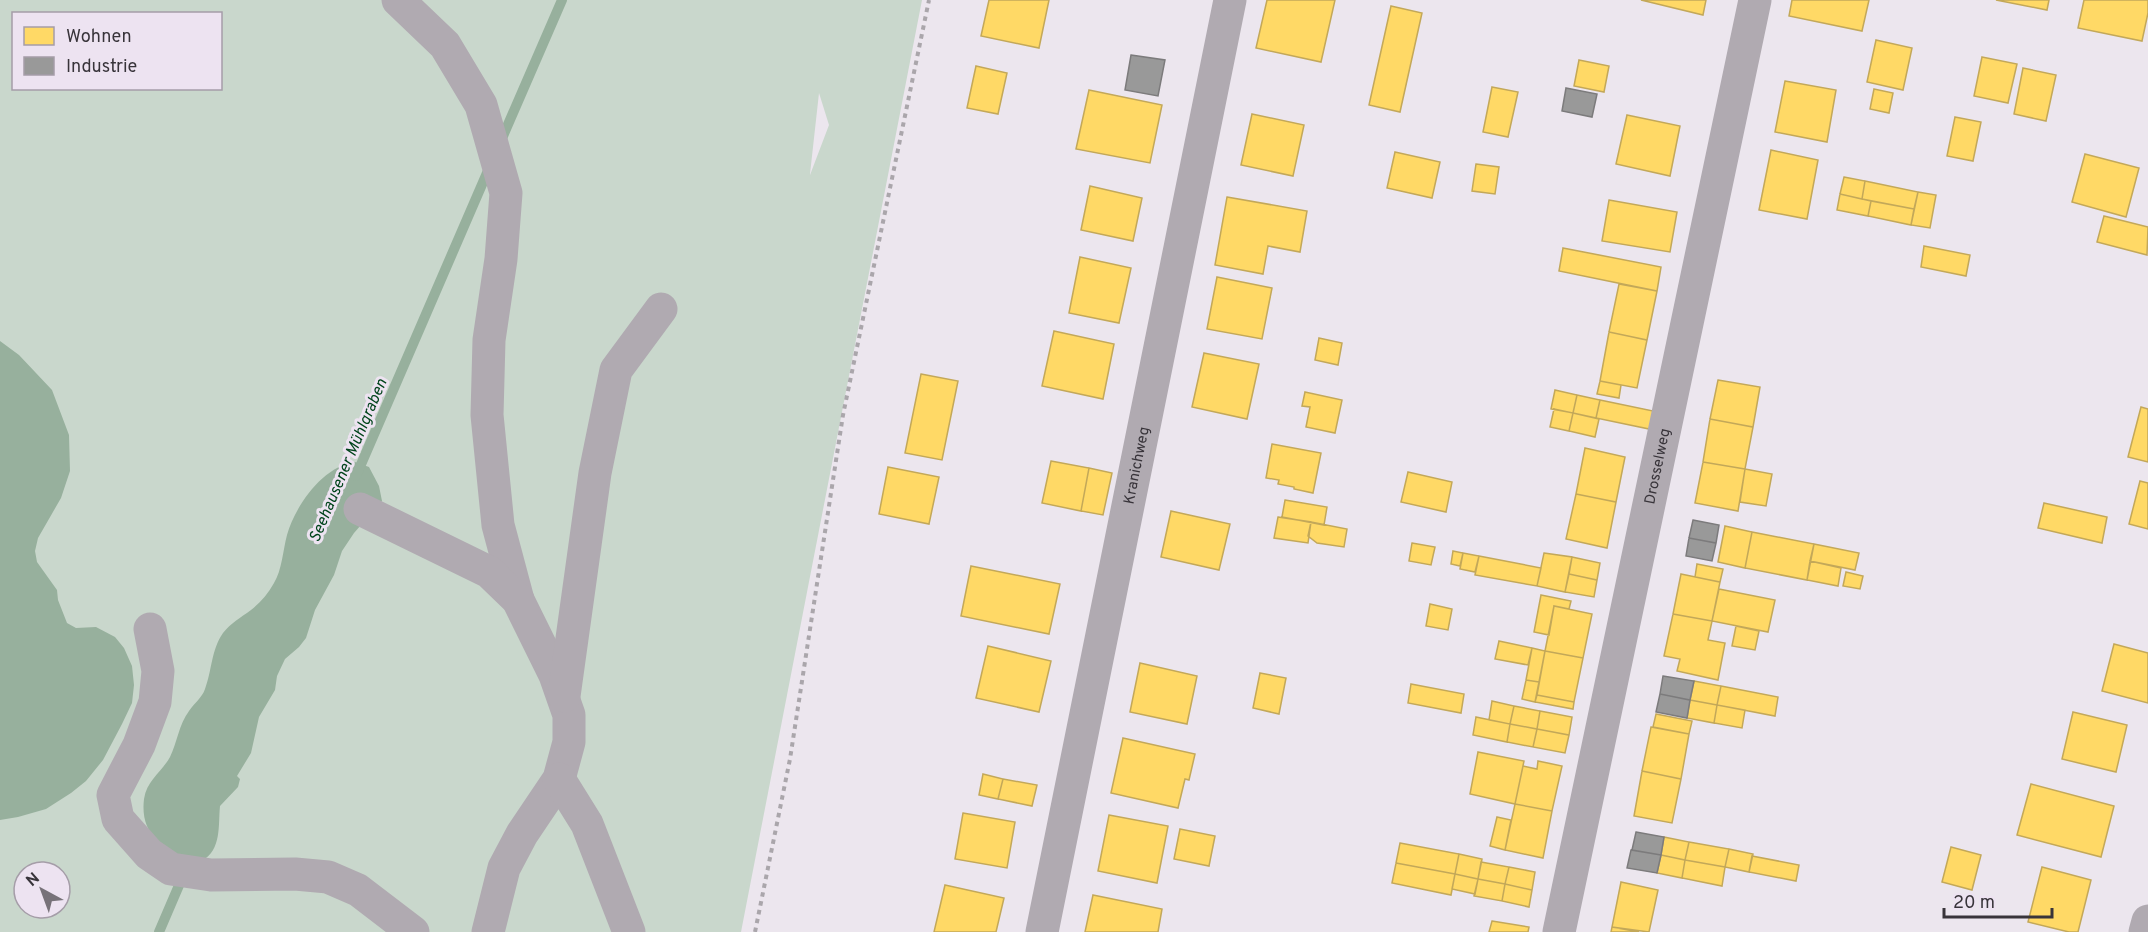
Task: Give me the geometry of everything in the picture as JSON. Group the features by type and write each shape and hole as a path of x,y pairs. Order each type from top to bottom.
{"street":[{"path":"398,0 445,45 482,105 506,194 501,259 489,340 487,415 498,525 518,600 555,675 570,715 569,742 559,779 522,834 504,868 488,932"},
{"name":"Kranichweg","path":"1042,932 1230,0"},
{"name":"Drosselweg","path":"1559,932 1755,0"},
{"path":"564,698 595,473 616,370 661,309"},
{"path":"360,509 489,572 518,600"},
{"path":"150,629 158,671 155,702 139,745 113,795 118,819 149,854 171,868 211,875 295,873 328,877 358,890 413,932"},
{"path":"559,779 587,824 629,932"},
{"path":"2145,932 2148,921"}],"path":[{"path":"755,932 790,759 843,415 929,0"}],"shaded area":[{"path":"0,0 922,0 741,932 0,932","holes":["819,93 829,125 810,175"]},
{"path":"0,341 19,355 52,390 69,435 70,471 61,498 38,538 35,551 37,562 57,590 58,600 67,623 76,628 96,627 115,637 124,648 132,666 134,685 132,703 122,724 103,760 86,781 46,809 0,820"},
{"path":"355,462 369,467 379,486 382,501 354,533 342,551 334,575 315,610 306,638 285,659 277,676 275,690 259,717 251,753 237,776 240,779 238,787 220,806 218,837 213,850 202,861 182,866 159,844 148,829 144,811 146,792 170,757 186,716 204,692 216,646 223,633 232,623 258,604 274,583 296,512 322,479 343,465"}],"building: Wohnen":[{"path":"989,0 1049,0 1039,48 981,36"},
{"path":"1267,0 1335,0 1321,62 1256,48"},
{"path":"1641,0 1706,0 1703,15"},
{"path":"1792,0 1869,0 1862,31 1789,16"},
{"path":"1996,0 2049,0 2047,10"},
{"path":"2084,0 2148,0 2148,13 2142,41 2078,28"},
{"path":"1391,6 1422,13 1400,112 1369,105"},
{"path":"1876,40 1912,48 1903,90 1867,82"},
{"path":"1982,57 2017,64 2008,103 1974,96"},
{"path":"1579,60 1609,66 1604,92 1574,86"},
{"path":"976,66 1007,73 998,114 967,108"},
{"path":"2023,68 2056,75 2046,121 2014,114"},
{"path":"1785,81 1836,90 1827,142 1775,132"},
{"path":"1492,87 1518,92 1508,137 1483,132"},
{"path":"1874,89 1893,93 1889,113 1870,109"},
{"path":"1089,90 1162,105 1150,163 1076,149"},
{"path":"1252,114 1304,125 1293,176 1241,165"},
{"path":"1627,115 1680,126 1670,176 1616,164"},
{"path":"1955,117 1981,122 1973,161 1947,156"},
{"path":"1771,150 1818,160 1807,219 1759,210"},
{"path":"1395,152 1440,162 1432,198 1387,188"},
{"path":"2085,154 2139,168 2126,217 2072,202"},
{"path":"1476,164 1499,167 1495,194 1472,191"},
{"path":"1844,177 1865,181 1862,199 1840,194"},
{"path":"1865,181 1918,192 1914,209 1862,199"},
{"path":"1090,186 1142,198 1133,241 1081,230"},
{"path":"1918,192 1936,195 1930,228 1911,225"},
{"path":"1840,194 1871,201 1868,216 1837,210"},
{"path":"1227,197 1307,211 1300,252 1268,246 1263,274 1215,265"},
{"path":"1609,200 1677,212 1670,252 1602,241"},
{"path":"1871,201 1914,209 1911,225 1868,216"},
{"path":"2104,216 2148,227 2147,255 2097,242"},
{"path":"1924,246 1970,255 1966,276 1921,267"},
{"path":"1563,248 1661,267 1657,291 1559,271"},
{"path":"1080,257 1131,268 1119,323 1069,313"},
{"path":"1217,277 1272,288 1262,339 1207,329"},
{"path":"1619,284 1657,291 1647,340 1609,332"},
{"path":"1054,331 1114,344 1103,399 1042,386"},
{"path":"1609,332 1647,340 1637,388 1600,381"},
{"path":"1319,338 1342,343 1338,365 1315,360"},
{"path":"1204,353 1259,364 1247,419 1192,407"},
{"path":"921,374 958,381 942,460 905,453"},
{"path":"1718,380 1760,387 1753,427 1710,419"},
{"path":"1600,381 1621,385 1619,398 1597,394"},
{"path":"1555,390 1577,395 1573,413 1551,409"},
{"path":"1305,392 1342,400 1335,433 1306,427 1310,407 1302,406"},
{"path":"1577,395 1600,400 1596,418 1573,413"},
{"path":"1600,400 1658,412 1654,430 1596,418"},
{"path":"2141,407 2148,409 2148,462 2128,457"},
{"path":"1554,409 1573,413 1569,431 1550,427"},
{"path":"1573,413 1599,419 1595,437 1569,431"},
{"path":"1710,419 1753,427 1745,469 1703,462"},
{"path":"1272,444 1321,453 1313,493 1278,484 1279,480 1266,478"},
{"path":"1585,448 1625,457 1616,502 1576,494"},
{"path":"1051,461 1089,468 1081,511 1042,503"},
{"path":"1703,462 1745,469 1738,511 1695,503"},
{"path":"888,467 939,477 929,524 879,514"},
{"path":"1089,468 1112,473 1103,515 1081,511"},
{"path":"1745,469 1772,474 1766,506 1740,502"},
{"path":"1408,472 1452,482 1446,512 1401,502"},
{"path":"2140,481 2148,483 2148,529 2129,524"},
{"path":"1576,494 1616,502 1607,548 1566,539"},
{"path":"1285,500 1327,507 1324,525 1282,517"},
{"path":"2044,503 2107,517 2102,543 2038,528"},
{"path":"1171,511 1230,524 1219,570 1161,557"},
{"path":"1278,517 1311,522 1308,543 1274,538"},
{"path":"1311,522 1347,529 1344,547 1317,543 1308,536"},
{"path":"1725,526 1752,532 1745,568 1718,562"},
{"path":"1752,532 1814,544 1807,580 1745,568"},
{"path":"1412,543 1435,547 1431,565 1409,561"},
{"path":"1814,544 1859,553 1855,570 1810,561"},
{"path":"1453,551 1463,553 1460,566 1451,564"},
{"path":"1463,553 1479,556 1475,572 1460,569"},
{"path":"1544,553 1572,557 1565,592 1537,586"},
{"path":"1479,556 1541,568 1537,586 1475,575"},
{"path":"1572,557 1600,563 1597,580 1569,574"},
{"path":"1810,561 1841,568 1838,586 1807,580"},
{"path":"1697,564 1723,569 1720,582 1695,577"},
{"path":"971,566 1060,584 1049,634 961,616"},
{"path":"1846,572 1863,576 1860,589 1843,586"},
{"path":"1569,574 1597,580 1594,597 1565,592"},
{"path":"1681,574 1720,582 1712,621 1673,614"},
{"path":"1719,589 1775,600 1768,632 1712,621"},
{"path":"1541,595 1571,601 1569,609 1554,606 1549,635 1534,632"},
{"path":"1430,604 1452,609 1448,630 1426,626"},
{"path":"1554,606 1592,614 1583,658 1545,651"},
{"path":"1673,614 1712,621 1708,640 1725,643 1718,680 1677,671 1680,659 1664,656"},
{"path":"1736,626 1759,631 1755,650 1732,646"},
{"path":"1499,641 1532,648 1528,665 1495,659"},
{"path":"2114,644 2148,653 2148,703 2102,691"},
{"path":"988,646 1051,661 1039,712 976,698"},
{"path":"1532,648 1545,651 1539,682 1526,680"},
{"path":"1545,651 1583,658 1574,702 1537,695"},
{"path":"1140,663 1197,676 1187,724 1130,712"},
{"path":"1260,673 1286,678 1279,714 1253,708"},
{"path":"1526,680 1539,682 1535,702 1522,699"},
{"path":"1694,681 1721,686 1717,705 1690,700"},
{"path":"1411,684 1464,694 1461,713 1408,703"},
{"path":"1721,686 1778,697 1775,716 1717,705"},
{"path":"1537,695 1574,702 1573,709 1535,702"},
{"path":"1690,700 1717,705 1714,723 1687,718"},
{"path":"1492,701 1514,706 1510,724 1489,720"},
{"path":"1717,705 1745,710 1742,728 1714,723"},
{"path":"1514,706 1540,711 1537,729 1510,724"},
{"path":"1540,711 1572,717 1569,735 1537,729"},
{"path":"2073,712 2127,725 2116,772 2062,759"},
{"path":"1656,714 1692,721 1689,734 1653,727"},
{"path":"1476,717 1510,724 1507,742 1473,735"},
{"path":"1510,724 1537,729 1533,747 1507,742"},
{"path":"1651,727 1689,734 1681,779 1642,771"},
{"path":"1537,729 1569,735 1565,753 1533,747"},
{"path":"1123,738 1195,754 1189,780 1185,779 1178,808 1111,793"},
{"path":"1478,752 1524,761 1515,804 1470,794"},
{"path":"1538,761 1562,766 1552,811 1515,804 1523,766 1537,769"},
{"path":"1642,771 1681,779 1672,823 1634,816"},
{"path":"983,774 1003,779 998,799 979,795"},
{"path":"1003,779 1037,785 1032,806 998,799"},
{"path":"2031,784 2114,806 2101,857 2017,835"},
{"path":"1515,804 1552,811 1543,858 1505,850"},
{"path":"963,813 1015,822 1007,868 955,859"},
{"path":"1109,815 1168,826 1157,883 1098,871"},
{"path":"1497,817 1511,820 1505,850 1490,846"},
{"path":"1180,829 1215,836 1209,866 1174,859"},
{"path":"1664,837 1689,842 1685,860 1661,855"},
{"path":"1689,842 1729,849 1725,867 1685,860"},
{"path":"1400,843 1459,854 1455,874 1396,863"},
{"path":"1951,847 1981,855 1972,890 1942,882"},
{"path":"1729,849 1753,854 1749,872 1725,867"},
{"path":"1459,854 1482,859 1478,879 1455,874"},
{"path":"1661,855 1685,860 1682,878 1657,873"},
{"path":"1752,856 1799,865 1796,881 1749,872"},
{"path":"1685,860 1725,867 1722,886 1682,878"},
{"path":"1481,862 1509,867 1505,884 1478,879"},
{"path":"1396,863 1455,874 1451,895 1392,883"},
{"path":"1509,867 1535,872 1532,890 1505,884"},
{"path":"2042,867 2091,880 2078,932 2028,922"},
{"path":"1455,874 1478,879 1475,894 1452,889"},
{"path":"1478,879 1505,884 1502,901 1474,896"},
{"path":"1621,882 1658,890 1649,932 1612,927"},
{"path":"1505,884 1532,890 1529,907 1502,901"},
{"path":"945,885 1004,898 996,932 934,932"},
{"path":"1093,895 1162,909 1158,932 1085,932"},
{"path":"1492,921 1529,927 1528,932 1489,932"},
{"path":"1612,927 1639,932 1611,932"}],"building: Industrie":[{"path":"1131,55 1165,60 1158,96 1125,90"},
{"path":"1566,88 1597,94 1592,117 1562,111"},
{"path":"1693,520 1719,525 1716,543 1689,538"},
{"path":"1689,538 1716,543 1712,561 1686,556"},
{"path":"1663,676 1694,681 1690,700 1660,694"},
{"path":"1660,694 1690,700 1687,718 1656,712"},
{"path":"1636,832 1664,837 1661,855 1632,850"},
{"path":"1631,850 1661,855 1657,873 1627,868"}],"waterway":[{"name":"Seehausener Mühlgraben","path":"500,143 562,0"},
{"name":"Seehausener Mühlgraben","path":"356,476 490,166"},
{"name":"Seehausener Mühlgraben","path":"159,932 183,876"}]}
